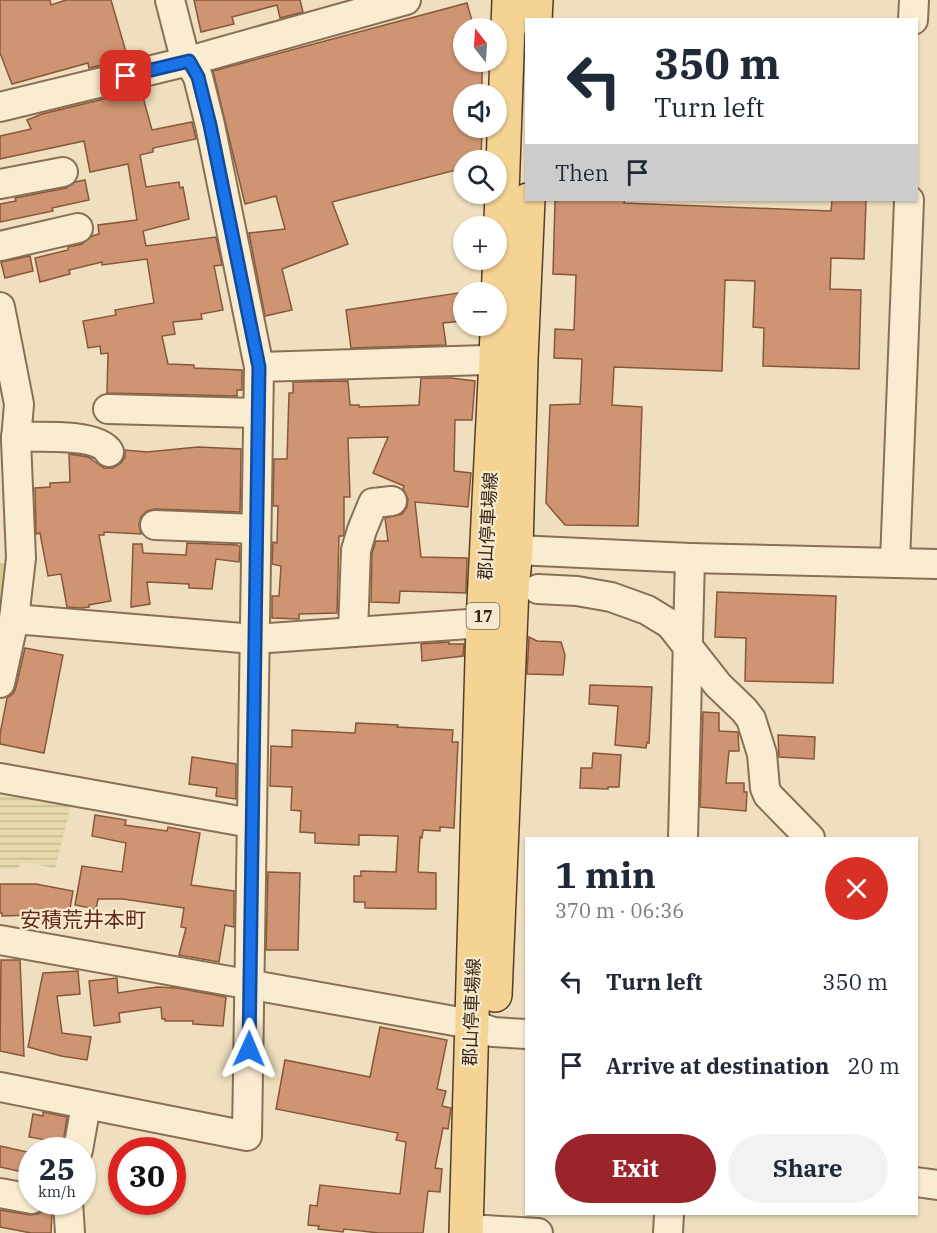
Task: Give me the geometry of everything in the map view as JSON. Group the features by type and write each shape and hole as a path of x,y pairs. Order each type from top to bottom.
{"main road":[{"name":"郡山停車場線","path":"482,1028 516,550 509,359 508,0"},
{"path":"535,18 536,0"},
{"name":"郡山停車場線","path":"478,1232 482,1028 483,623 509,359 528,201"}],"street":[{"path":"0,1087 246,1136 259,367 210,125 198,77 181,46 170,0"},
{"path":"0,107 189,61 406,0"},
{"path":"913,18 914,0"},
{"path":"0,184 63,172"},
{"path":"895,562 909,201"},
{"path":"0,246 78,228"},
{"path":"0,307 19,404 10,556 14,619 0,683"},
{"path":"259,367 509,359"},
{"path":"108,409 258,413"},
{"path":"16,437 80,438 104,446 109,452"},
{"path":"353,632 358,541 374,503 392,501"},
{"path":"155,525 256,529"},
{"path":"516,550 690,558 937,564"},
{"path":"683,837 690,558"},
{"path":"538,589 577,591 611,597 647,610 670,624 718,686 751,719 758,739 768,795 809,837"},
{"path":"14,619 254,639 483,623"},
{"path":"0,778 251,823"},
{"path":"0,940 525,1034"},
{"path":"80,1137 86,1105"},
{"path":"918,1182 937,1185"},
{"path":"0,1193 18,1196"},
{"path":"668,1233 669,1215"},
{"path":"478,1232 538,1233"}],"shaded area":[{"path":"0,790 72,801 55,868 22,862 17,869 0,869"}],"green space":[{"path":"0,563 9,564 0,613"}],"building":[{"path":"0,0 50,0 51,5 66,0 111,0 128,59 89,68 88,63 12,84 0,53"},
{"path":"194,0 300,0 303,12 280,18 277,5 232,17 234,24 201,32"},
{"path":"467,3 471,18 453,18 453,72 482,72 482,84 453,84 453,138 482,138 481,150 453,150 453,171 332,202 348,244 282,269 292,310 265,316 249,233 285,229 276,196 245,204 213,71"},
{"path":"141,90 152,130 192,122 196,139 153,148 153,152 140,155 146,187 179,182 180,188 183,187 189,219 143,231 146,246 216,237 222,265 214,266 223,310 201,314 202,319 173,322 175,334 162,336 168,364 194,365 194,368 242,370 242,390 237,390 237,396 107,393 108,353 101,354 100,346 88,348 83,321 116,315 115,310 154,303 147,259 102,265 102,262 69,270 70,274 40,282 35,258 82,244 92,236 99,234 98,225 137,220 128,164 90,172 84,141 0,159 0,136 31,129 27,120 42,114"},
{"path":"85,180 89,200 52,208 53,211 0,222 0,204 16,201 15,198 66,188 75,182"},
{"path":"555,201 625,201 624,203 831,211 832,201 866,201 864,259 831,258 830,289 861,290 859,369 763,366 764,328 753,327 755,281 725,280 722,371 614,367 612,405 642,407 638,526 565,525 546,503 550,405 580,404 582,359 554,358 555,329 574,330 576,275 553,274"},
{"path":"30,256 33,271 5,278 1,262"},
{"path":"453,294 453,322 443,323 446,345 351,348 346,310"},
{"path":"421,378 475,381 472,420 455,420 454,471 471,473 468,507 415,502 421,557 467,558 466,593 400,591 399,603 371,602 372,553 376,541 388,541 385,518 402,514 407,507 408,499 403,489 404,486 373,473 388,437 348,438 350,497 344,497 344,534 339,536 337,613 299,614 299,619 272,618 272,596 279,596 281,566 272,564 273,542 277,543 278,506 273,506 274,459 287,459 289,393 293,393 293,382 348,381 350,405 359,405 359,407 419,405"},
{"path":"198,447 241,449 240,512 155,509 147,511 141,517 139,525 141,534 104,532 104,535 99,535 111,601 82,608 67,607 61,574 48,576 40,533 36,534 35,488 50,487 50,483 70,482 69,454 88,457 104,468 113,468 125,457 125,450 147,452"},
{"path":"187,543 237,545 240,547 239,562 216,559 212,589 189,588 189,584 147,582 150,604 131,607 133,544 142,544 143,553 186,555"},
{"path":"717,592 836,596 833,683 745,681 746,638 715,637"},
{"path":"529,637 537,641 561,642 565,655 563,675 527,674"},
{"path":"449,642 449,644 464,644 463,656 422,661 421,644"},
{"path":"25,648 63,655 44,753 0,744 7,698 13,694 16,687"},
{"path":"590,685 652,687 649,743 647,742 646,748 615,745 618,706 589,704"},
{"path":"703,712 719,713 719,731 738,732 739,751 729,751 726,783 744,783 744,792 747,792 746,811 700,807"},
{"path":"356,723 453,730 452,742 458,742 454,828 440,827 440,831 423,830 422,838 420,837 418,872 436,873 436,909 365,908 365,902 354,902 354,876 361,876 361,871 396,872 398,836 359,835 359,845 315,843 315,833 300,832 301,811 291,810 292,787 270,786 271,746 292,747 292,730 355,733"},
{"path":"778,735 815,737 814,759 779,757"},
{"path":"593,753 621,755 619,787 580,788 581,768 592,768"},
{"path":"192,757 236,764 236,799 216,796 217,788 189,784"},
{"path":"95,815 126,820 125,825 167,831 168,827 200,833 191,885 234,891 234,927 225,925 219,962 179,955 186,928 181,927 184,908 123,899 98,899 96,909 75,905 82,866 122,872 126,843 92,836"},
{"path":"268,872 300,873 298,950 266,950"},
{"path":"0,884 36,884 73,891 69,914 2,916 0,913"},
{"path":"1,960 20,960 24,1056 0,1051"},
{"path":"78,971 80,994 57,996 62,1033 91,1037 87,1060 28,1047 43,973"},
{"path":"117,978 118,993 157,987 177,988 226,997 223,1026 193,1024 193,1021 165,1021 162,1019 161,1007 119,1013 120,1022 94,1026 89,981"},
{"path":"380,1027 447,1040 437,1089 446,1091 442,1106 451,1108 448,1129 443,1128 435,1168 442,1169 440,1192 428,1191 423,1233 379,1233 344,1229 343,1232 318,1229 319,1226 308,1225 310,1205 317,1206 320,1185 400,1194 406,1142 396,1140 398,1133 276,1109 285,1060 370,1077"},
{"path":"43,1112 67,1117 64,1137 29,1137 33,1114 43,1116"},
{"path":"0,1146 18,1150 18,1171 0,1167"},
{"path":"0,1210 18,1213 18,1215 52,1215 51,1233 31,1233 0,1227"}],"district":[{"name":"安積荒井本町","path":"83,920"}],"route":[{"path":"126,76 189,61 198,77 210,125 259,367 249,1049"}]}
